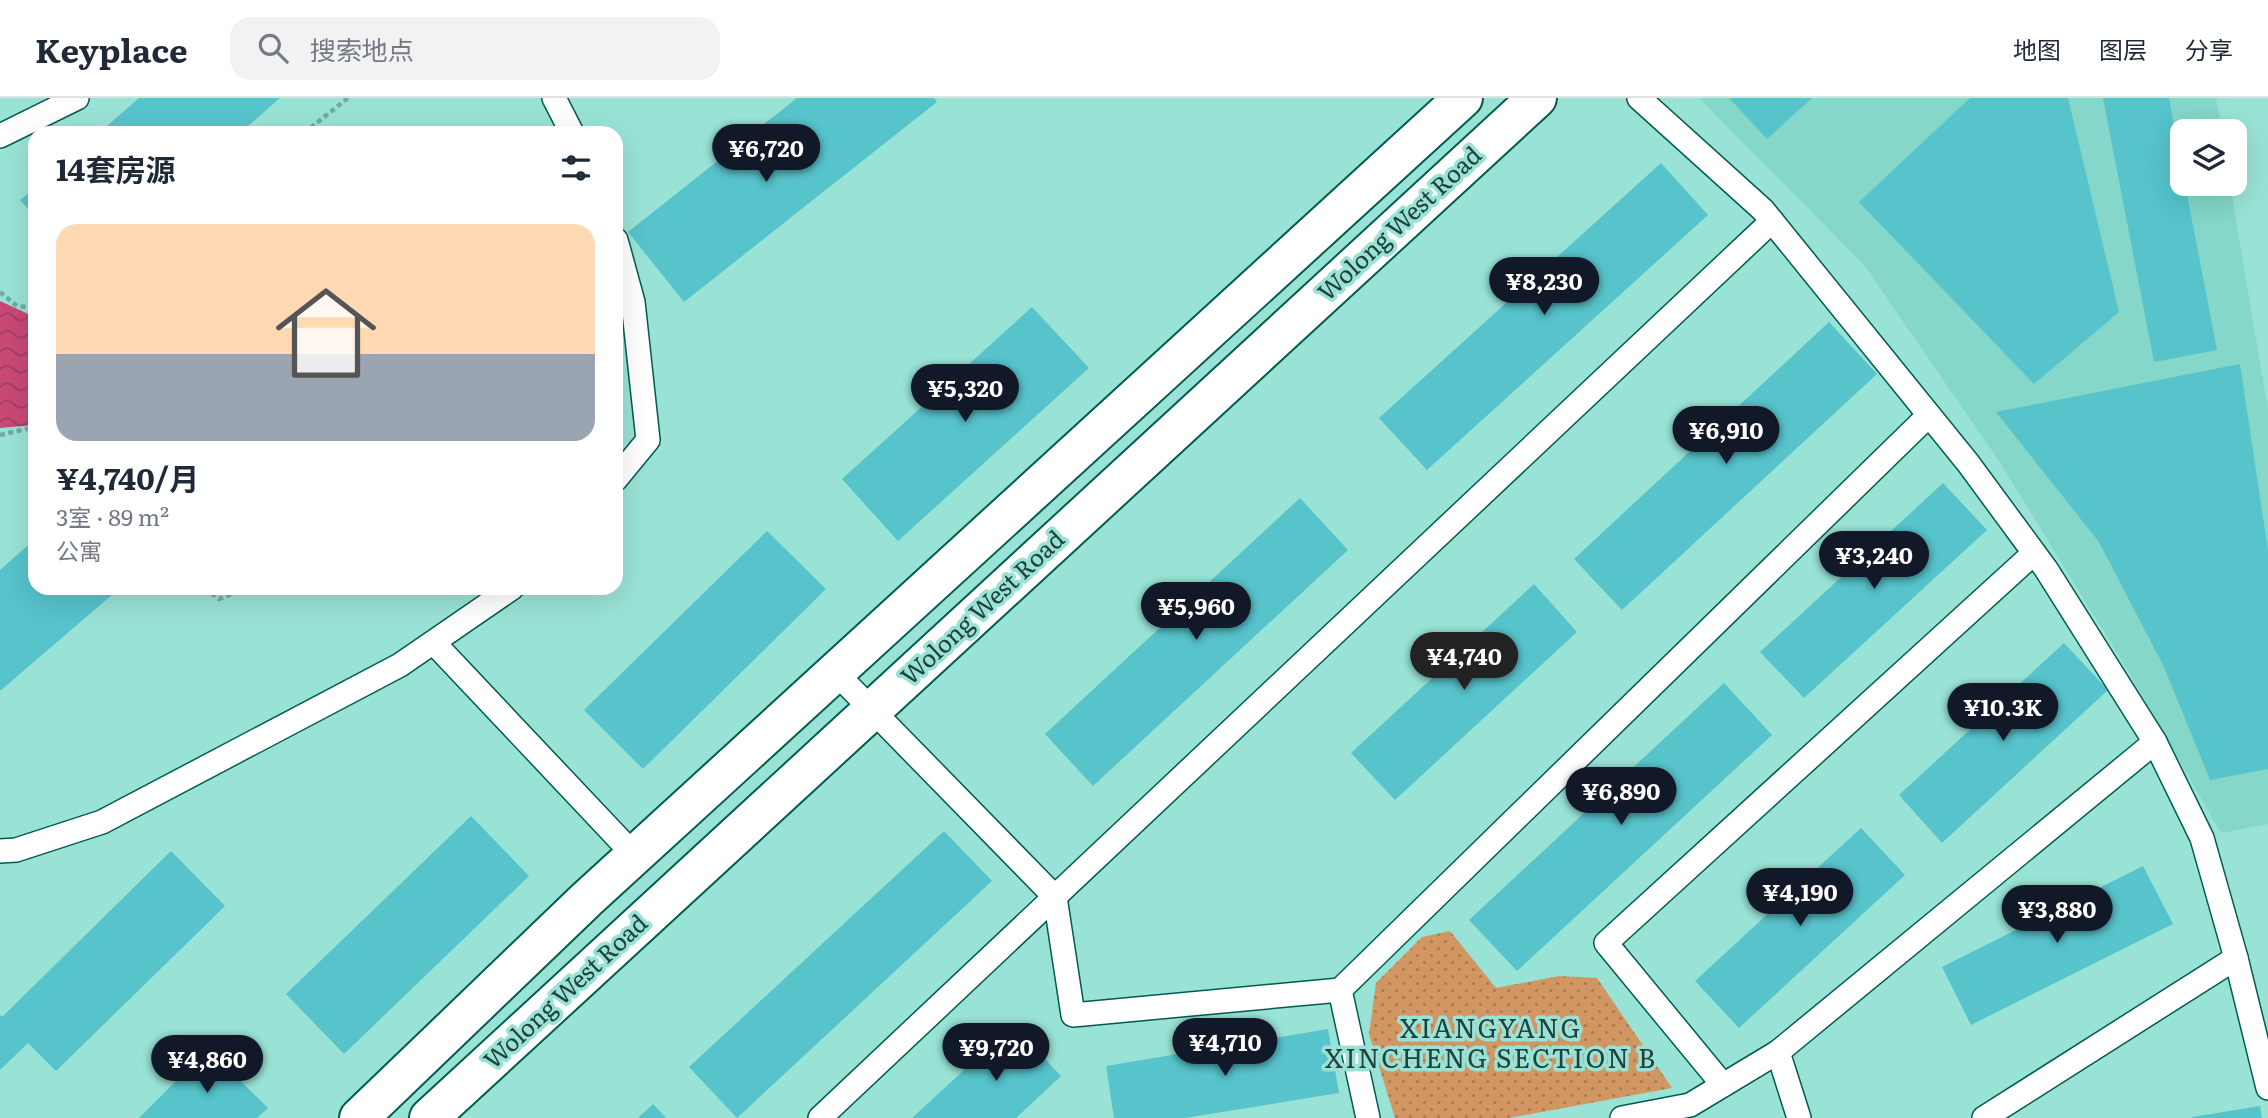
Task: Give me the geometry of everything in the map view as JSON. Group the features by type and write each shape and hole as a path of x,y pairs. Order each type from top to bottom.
{"main road":[{"name":"Wolong West Road","path":"359,1118 635,856 1463,98"},
{"name":"Wolong West Road","path":"429,1118 1537,98"}],"lane":[{"path":"0,136 77,98"},
{"path":"554,98 568,126"},
{"path":"1639,98 1763,210 1968,463 2034,553 2155,742 2202,838 2236,958 2268,1088"},
{"path":"820,1118 1772,221"},
{"path":"623,266 633,302 648,440 623,470"},
{"path":"835,672 1055,897 1073,1015 1340,990 1928,415"},
{"path":"1723,1085 1606,943 2034,553"},
{"path":"0,852 16,850 102,822 401,665 502,595"},
{"path":"433,643 635,856"},
{"path":"1622,1118 1690,1105 1779,1052 2155,742"},
{"path":"1984,1118 2236,958"},
{"path":"1340,990 1368,1118"},
{"path":"1779,1052 1800,1118"}],"path":[{"path":"313,126 348,98"},
{"path":"0,292 17,306 28,307"},
{"path":"0,435 28,429"},
{"path":"214,595 219,599 230,595"}],"shaded area":[{"path":"1699,98 2216,98 2220,119 2170,119 2170,196 2232,196 2268,409 2268,824 2221,833 2122,661 1999,461 1864,265"},
{"path":"1450,931 1496,988 1559,976 1597,978 1672,1088 1509,1118 1395,1118 1369,1034 1376,983 1422,937"}],"water":[{"path":"0,301 28,314 28,426 0,428"}],"building":[{"path":"139,98 280,98 248,126 107,126"},
{"path":"797,98 934,98 937,102 684,302 628,232"},
{"path":"1729,98 1812,98 1767,139"},
{"path":"1970,98 2068,98 2119,312 2034,384 1859,202"},
{"path":"2103,98 2169,98 2173,119 2170,119 2170,196 2187,196 2217,350 2154,362"},
{"path":"1661,163 1708,215 1427,470 1379,418"},
{"path":"28,194 28,209 20,200"},
{"path":"1032,307 1089,368 898,541 842,479"},
{"path":"1829,322 1877,374 1622,610 1574,559"},
{"path":"2240,364 2268,551 2268,769 2210,780 2164,667 2099,542 1996,412"},
{"path":"1943,483 1987,530 1804,698 1760,652"},
{"path":"1300,498 1348,550 1093,786 1045,734"},
{"path":"767,531 826,589 643,769 584,710"},
{"path":"28,545 28,595 112,595 0,691 0,570"},
{"path":"1534,584 1577,632 1395,800 1351,753"},
{"path":"2064,643 2108,690 1942,843 1899,795"},
{"path":"1724,683 1772,735 1517,971 1469,920"},
{"path":"471,816 529,876 344,1054 286,994"},
{"path":"1861,828 1905,875 1739,1028 1695,981"},
{"path":"944,831 992,881 737,1118 689,1067"},
{"path":"171,851 225,906 56,1071 28,1043 0,1070 0,1015 2,1017"},
{"path":"2143,866 2173,924 1971,1025 1942,967"},
{"path":"1013,1025 1061,1076 1016,1118 912,1118"},
{"path":"1328,1029 1339,1093 1185,1118 1114,1118 1106,1066"},
{"path":"208,1049 268,1108 257,1118 139,1118"},
{"path":"653,1104 666,1118 638,1118"},
{"path":"2260,1106 2262,1118 2192,1118 2192,1117"}],"district":[{"name":"XIANGYANG XINCHENG SECTION B","path":"1491,1044"}]}
